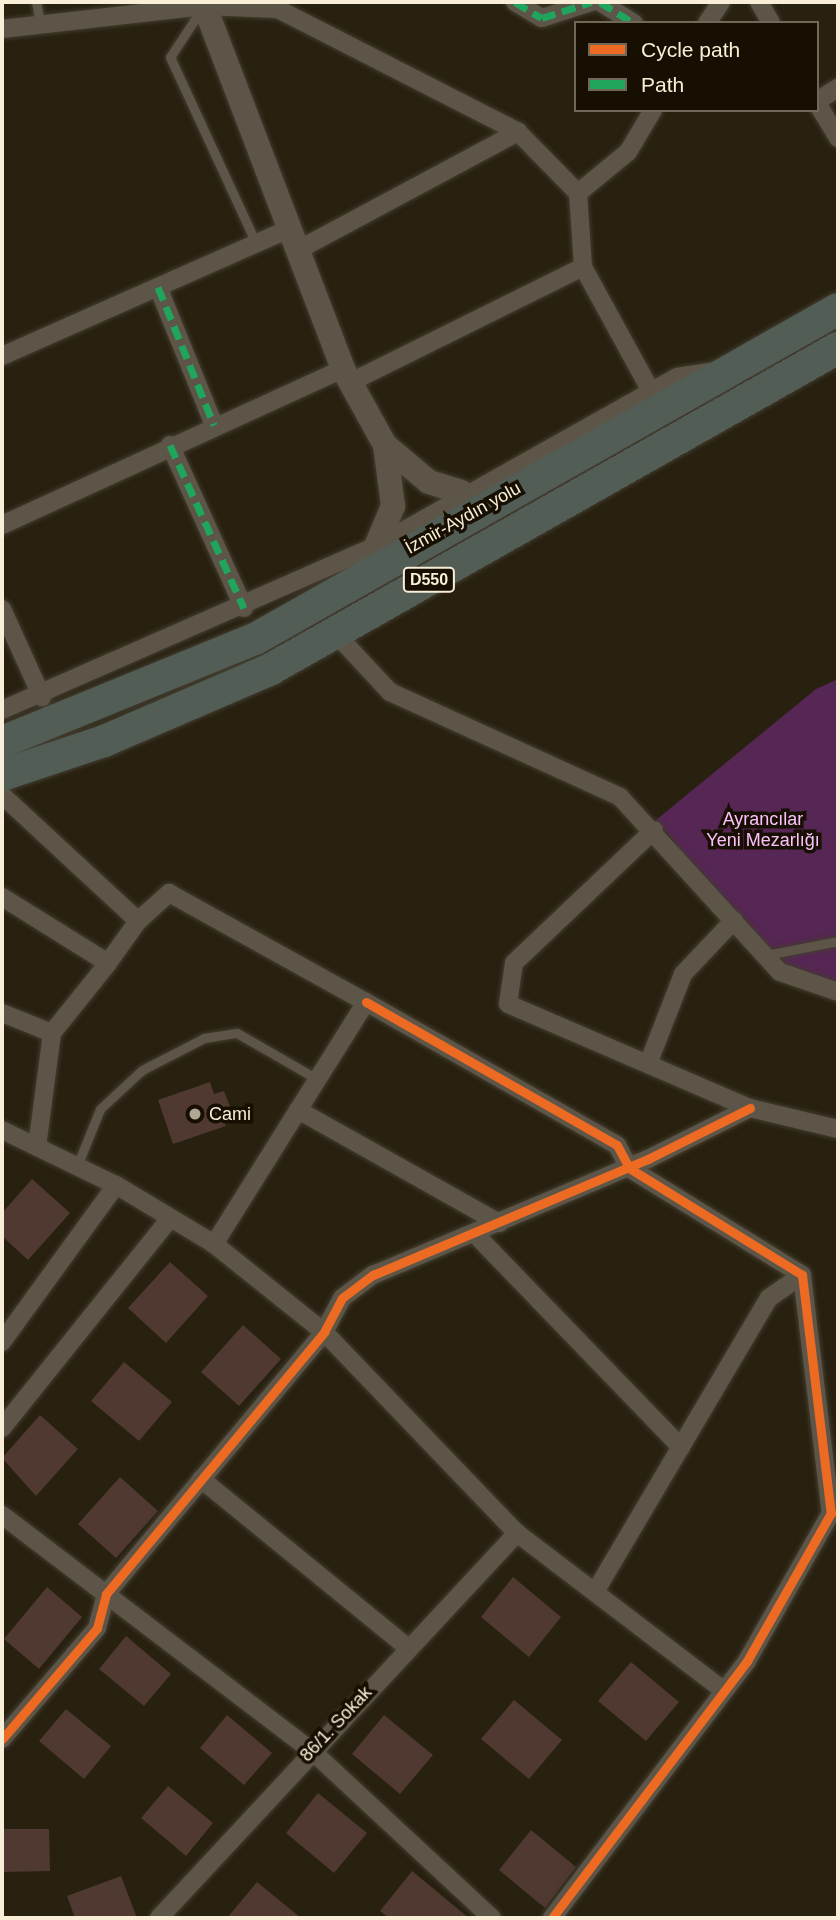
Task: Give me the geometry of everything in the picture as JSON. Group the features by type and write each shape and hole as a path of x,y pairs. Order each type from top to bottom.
{"highway":[{"name":"İzmir-Aydın yolu","path":"2,743 254,639 353,580 391,548 736,367 838,309"},
{"name":"İzmir-Aydın yolu","path":"2,775 117,735 271,669 838,348"}],"street":[{"path":"515,2 542,18 591,2"},
{"path":"600,2 631,21"},
{"path":"708,21 721,2"},
{"path":"759,2 770,21"},
{"path":"204,4 346,376 385,445 429,482 462,492"},
{"path":"2,29 114,7 281,5 518,132 578,193 583,267 651,391"},
{"path":"819,101 838,88"},
{"path":"819,105 838,138"},
{"path":"578,193 628,152 652,112"},
{"path":"2,356 256,243 293,239 518,132"},
{"path":"2,525 214,425 346,376 583,267"},
{"path":"158,287 214,425"},
{"path":"2,710 42,697 244,608 391,548 462,492 677,377 736,367"},
{"path":"170,445 244,608"},
{"path":"385,445 394,506 391,548"},
{"path":"2,609 42,697"},
{"path":"335,633 390,692 620,797 654,830 780,972 838,992"},
{"path":"2,795 138,920"},
{"path":"654,830 514,963 508,1004 750,1108 838,1129"},
{"path":"37,1147 52,1033 108,963 138,920 169,893 617,1145 629,1168 802,1275"},
{"path":"2,897 108,963"},
{"path":"648,1064 683,974 734,920"},
{"path":"214,1244 366,1002"},
{"path":"2,1013 52,1033"},
{"path":"2,1739 97,1628 106,1594 324,1332 342,1298 373,1275 629,1168 750,1108"},
{"path":"298,1110 499,1223"},
{"path":"2,1130 116,1185 214,1244 324,1332 517,1533 722,1689"},
{"path":"2,1342 116,1185"},
{"path":"2,1428 170,1218"},
{"path":"474,1233 681,1447"},
{"path":"595,1592 769,1298 802,1275"},
{"path":"552,1918 722,1689 747,1661 831,1513 802,1275"},
{"path":"201,1479 408,1648"},
{"path":"2,1515 311,1750 492,1918"},
{"name":"86/1. Sokak","path":"159,1918 311,1750 517,1533"}],"lane":[{"path":"36,2 40,23"},
{"path":"204,4 170,57 256,243"},
{"path":"766,955 838,941"},
{"path":"77,1166 100,1109 142,1070 204,1038 237,1033 317,1079"}],"green space":[{"name":"Ayrancılar Yeni Mezarlığı","path":"838,679 838,988 793,971 740,921 656,820 816,689"}],"building":[{"name":"Cami","path":"210,1082 214,1094 224,1091 232,1112 222,1116 226,1126 173,1144 158,1100"},
{"path":"32,1179 70,1213 28,1260 2,1236 2,1213"},
{"path":"170,1262 208,1296 166,1343 128,1308"},
{"path":"243,1325 281,1359 239,1406 201,1372"},
{"path":"124,1362 172,1402 139,1441 91,1401"},
{"path":"40,1415 78,1449 36,1496 2,1458"},
{"path":"120,1477 158,1511 116,1558 78,1524"},
{"path":"513,1577 561,1617 529,1657 481,1617"},
{"path":"47,1587 82,1617 39,1669 4,1639"},
{"path":"126,1636 171,1674 144,1706 99,1669"},
{"path":"631,1662 679,1702 646,1741 598,1701"},
{"path":"514,1700 562,1740 529,1779 481,1739"},
{"path":"66,1709 111,1746 84,1779 39,1741"},
{"path":"227,1715 272,1753 244,1785 200,1748"},
{"path":"384,1715 433,1755 400,1794 352,1754"},
{"path":"168,1786 213,1823 186,1856 141,1818"},
{"path":"318,1793 367,1833 334,1873 286,1833"},
{"path":"2,1829 49,1829 50,1871 2,1872"},
{"path":"531,1830 576,1867 545,1908 499,1870"},
{"path":"412,1871 469,1918 389,1918 380,1911"},
{"path":"121,1876 137,1918 75,1918 67,1896"},
{"path":"257,1882 301,1918 227,1918"}],"marked path":[{"path":"515,2 542,18 591,2"},
{"path":"600,2 631,21"},
{"path":"158,287 214,425"},
{"path":"170,445 244,608"}],"cycle path":[{"path":"366,1002 617,1145 629,1168 802,1275 831,1513 747,1661 552,1918"},
{"path":"2,1739 97,1628 106,1594 324,1332 342,1298 373,1275 648,1159 750,1108"}],"place":[{"name":"Cami","path":"195,1114"}]}
